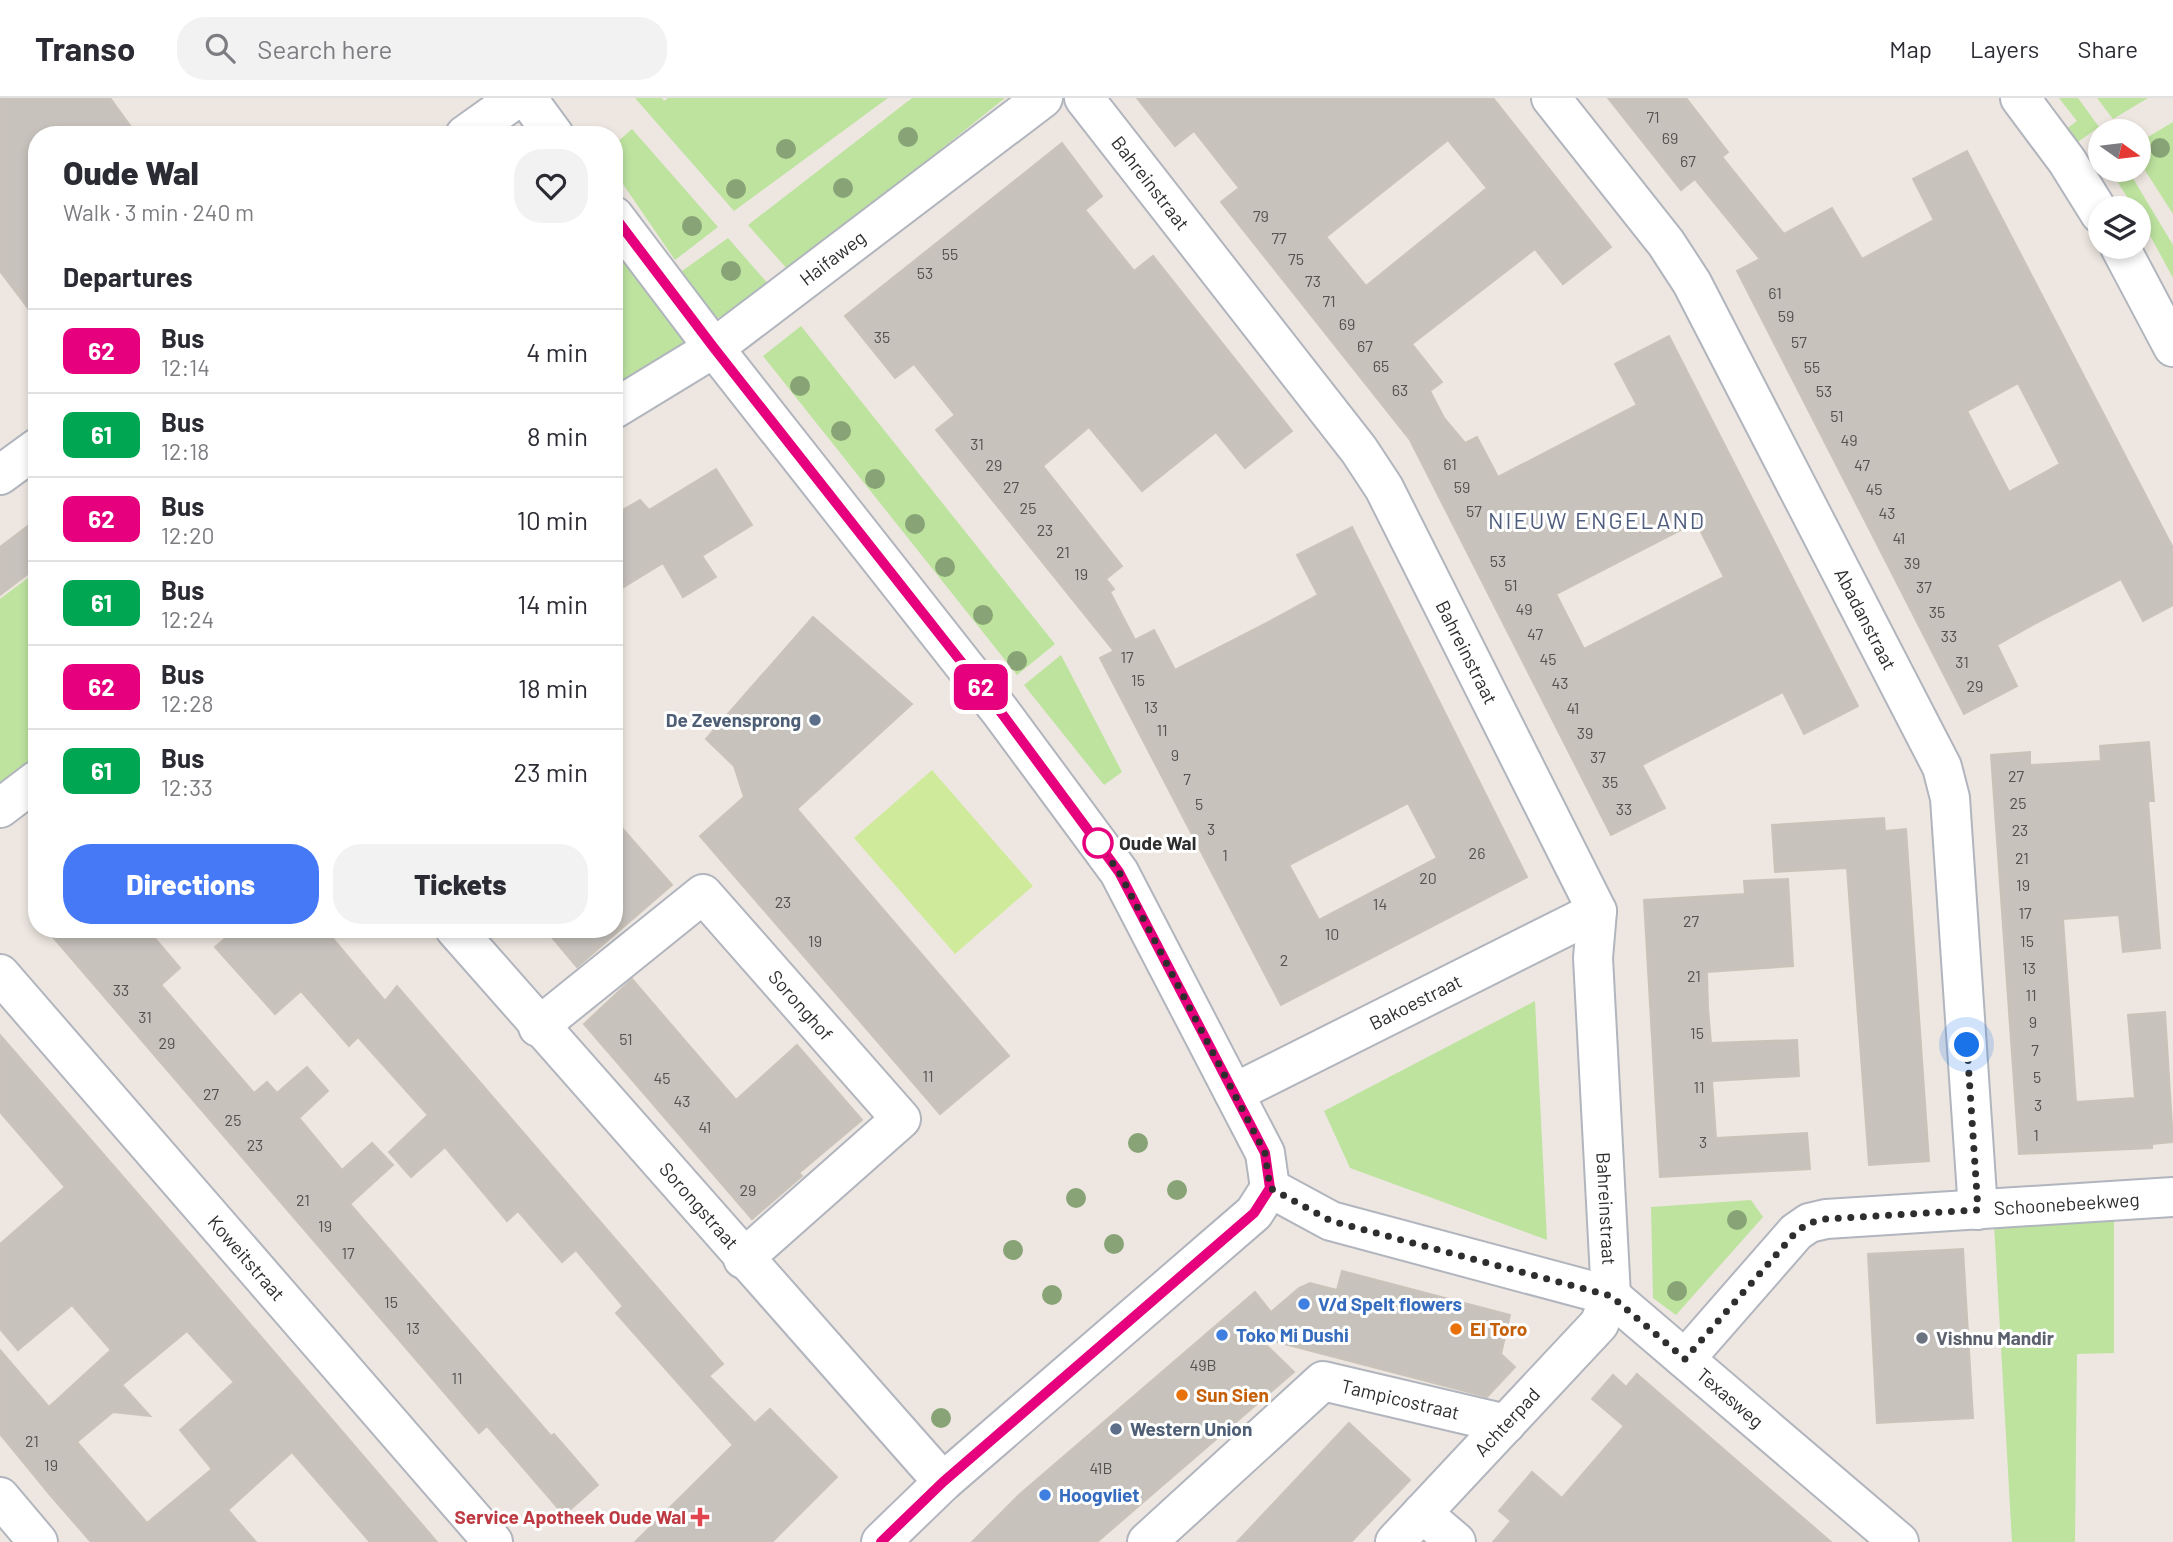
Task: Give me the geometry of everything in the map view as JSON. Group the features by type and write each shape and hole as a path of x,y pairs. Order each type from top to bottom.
{"street":[{"path":"478,126 517,98"},
{"path":"527,98 547,126"},
{"name":"Haifaweg","path":"623,404 714,348 1043,98"},
{"name":"Bahreinstraat","path":"1083,98 1359,450 1384,488 1597,911 1592,958 1611,1296"},
{"name":"Abadanstraat","path":"1551,98 1666,243 1692,283 1942,767 1950,798 1978,1210"},
{"path":"2020,98 2067,161 2089,196"},
{"path":"623,228 714,348 1000,711 1119,872 1265,1153 1270,1188 1254,1213 943,1482 881,1542"},
{"path":"2126,259 2173,347"},
{"path":"0,475 28,455"},
{"path":"0,808 28,787"},
{"name":"Soronghof","path":"538,1027 703,894 901,1119 743,1259"},
{"name":"Bakoestraat","path":"1234,1093 1597,911"},
{"name":"Sorongstraat","path":"463,938 538,1027 943,1482"},
{"name":"Koweitstraat","path":"0,974 493,1542"},
{"name":"Texasweg","path":"1270,1188 1331,1221 1611,1296 1899,1542"},
{"name":"Schoonebeekweg","path":"1685,1359 1796,1232 1809,1223 1826,1219 2173,1197"},
{"name":"Achterpad","path":"1395,1542 1599,1324 1611,1296"},
{"name":"Tampicostraat","path":"1147,1542 1323,1381 1506,1424"},
{"path":"0,1497 38,1542"},
{"path":"1422,1513 1456,1542"}],"green space":[{"path":"635,98 662,98 664,101 668,98 888,98 734,211"},
{"path":"912,98 1005,98 789,271 748,225"},
{"path":"2059,98 2078,98 2093,119 2088,119 2088,135 2075,144 2065,130 2077,121"},
{"path":"2097,98 2148,98 2113,119"},
{"path":"2173,122 2173,214 2151,180 2151,135"},
{"path":"632,129 718,227 675,260 623,184 623,137"},
{"path":"2118,182 2135,182 2144,196 2126,196"},
{"path":"2151,208 2173,245 2173,278 2151,237"},
{"path":"728,238 770,286 733,315 716,318 682,271"},
{"path":"623,260 689,348 623,394"},
{"path":"801,326 1055,644 1017,675 763,356"},
{"path":"28,578 28,768 0,789 0,599"},
{"path":"1061,655 1122,772 1104,785 1024,685"},
{"path":"932,770 1033,886 955,954 854,838"},
{"path":"1535,1001 1547,1240 1350,1168 1324,1111"},
{"path":"1751,1200 1763,1217 1676,1315 1653,1298 1651,1207"},
{"path":"2114,1219 2114,1353 2077,1354 2075,1542 2012,1542 1994,1224"}],"building":[{"path":"0,98 110,98 130,126 28,126 28,308 0,271"},
{"path":"1137,98 1493,98 1611,247 1563,284 1535,249 1412,344 1442,382 1430,391 1444,418 1465,443 1477,437 1498,477 1637,405 1615,364 1669,336 1858,706 1804,734 1783,692 1642,765 1665,808 1611,835 1410,440 1221,202 1239,188 1194,131 1175,146","holes":["1448,140 1487,188 1366,286 1326,237","1696,522 1724,577 1584,649 1556,594"]},
{"path":"1608,98 1686,98 1728,152 1722,157 1784,234 1832,208 1862,259 1934,220 1913,179 1967,151 2173,548 2173,605 2143,621 2121,579 2036,623 1997,645 2017,686 1964,714 1737,271 1760,259 1695,179 1681,190","holes":["2018,383 2060,464 2009,492 1967,411"]},
{"path":"1062,143 1102,196 1085,210 1134,271 1153,256 1292,431 1245,468 1216,432 1142,491 1089,427 1043,466 1122,566 1106,579 1114,589 1110,592 1135,640 1154,630 1175,670 1261,626 1318,595 1297,555 1352,527 1527,877 1281,1005 1100,658 1114,651 936,430 955,415 914,364 895,378 845,316","holes":["1408,803 1437,858 1319,920 1289,865"]},
{"path":"716,469 752,525 702,556 716,577 683,597 663,563 623,587 623,510 640,500 649,510"},
{"path":"28,526 28,574 0,595 0,547"},
{"path":"813,617 912,704 797,809 1009,1056 940,1114 700,836 744,797 734,766 706,739"},
{"path":"2149,742 2154,801 2148,801 2160,948 2123,952 2119,915 2063,919 2076,1102 2135,1098 2128,1015 2165,1012 2173,1142 2152,1144 2152,1148 2019,1154 1991,755 2030,752 2030,765 2101,761 2100,746"},
{"path":"1884,818 1885,831 1906,829 1929,1161 1869,1165 1847,868 1775,872 1772,825"},
{"path":"623,829 672,885 623,927"},
{"path":"1788,879 1793,966 1707,972 1708,1008 1711,1043 1797,1040 1799,1076 1712,1081 1716,1138 1807,1133 1810,1169 1660,1177 1644,900 1745,894 1744,881"},
{"path":"54,938 155,938 180,968 161,985 254,1093 267,1082 277,1093 307,1067 328,1091 299,1118 342,1170 372,1143 393,1165 350,1204 551,1436 554,1434 598,1485 564,1515 487,1426 479,1433"},
{"path":"226,938 332,938 385,1001 397,986 723,1364 709,1376 755,1423 770,1409 837,1477 772,1542 635,1542 733,1445 616,1313 623,1306 576,1250 562,1262 518,1211 507,1221 445,1147 411,1177 389,1152 428,1115 358,1037 349,1046 301,991 275,1014 215,947"},
{"path":"553,938 611,938 577,967"},
{"path":"632,979 736,1100 797,1045 862,1120 799,1173 802,1176 752,1219 584,1024"},
{"path":"0,1035 437,1542 370,1542 292,1452 228,1510 256,1542 91,1542 0,1434 0,1350 49,1407 111,1350 72,1305 18,1350 0,1329 0,1244 65,1187 0,1112","holes":["187,1331 234,1382 180,1430 212,1469 147,1523 77,1442 113,1412 150,1416 122,1385"]},
{"path":"1963,1249 1973,1418 1877,1423 1868,1254"},
{"path":"1342,1271 1510,1315 1501,1354 1515,1367 1487,1397 1258,1337 1294,1372 1097,1542 972,1542 1020,1494 1255,1292 1271,1312 1299,1288 1310,1283 1337,1290"},
{"path":"1637,1374 1831,1542 1493,1542 1511,1521 1499,1511 1532,1472 1562,1498 1624,1426 1592,1399 1613,1375 1626,1387"},
{"path":"1349,1423 1410,1480 1351,1542 1237,1542"}],"bus line":[{"name":"62","path":"623,228 714,348 1000,711 1119,872 1265,1153 1270,1188 1254,1213 943,1482 881,1542"}],"place":[{"name":"De Zevensprong","path":"815,720"},
{"name":"Oude Wal","path":"1098,843"},
{"name":"V/d Spelt flowers","path":"1304,1304"},
{"name":"El Toro","path":"1456,1329"},
{"name":"Toko Mi Dushi","path":"1222,1335"},
{"name":"Vishnu Mandir","path":"1922,1338"},
{"name":"Sun Sien","path":"1182,1395"},
{"name":"Western Union","path":"1116,1429"},
{"name":"Hoogvliet","path":"1045,1495"},
{"name":"Service Apotheek Oude Wal","path":"700,1517"}],"district":[{"name":"NIEUW ENGELAND","path":"1597,521"}],"route":[{"path":"1098,843 1097,841 1119,872 1265,1153 1270,1188 1331,1221 1611,1296 1685,1359 1796,1232 1809,1223 1826,1219 1978,1210 1967,1045"}]}
